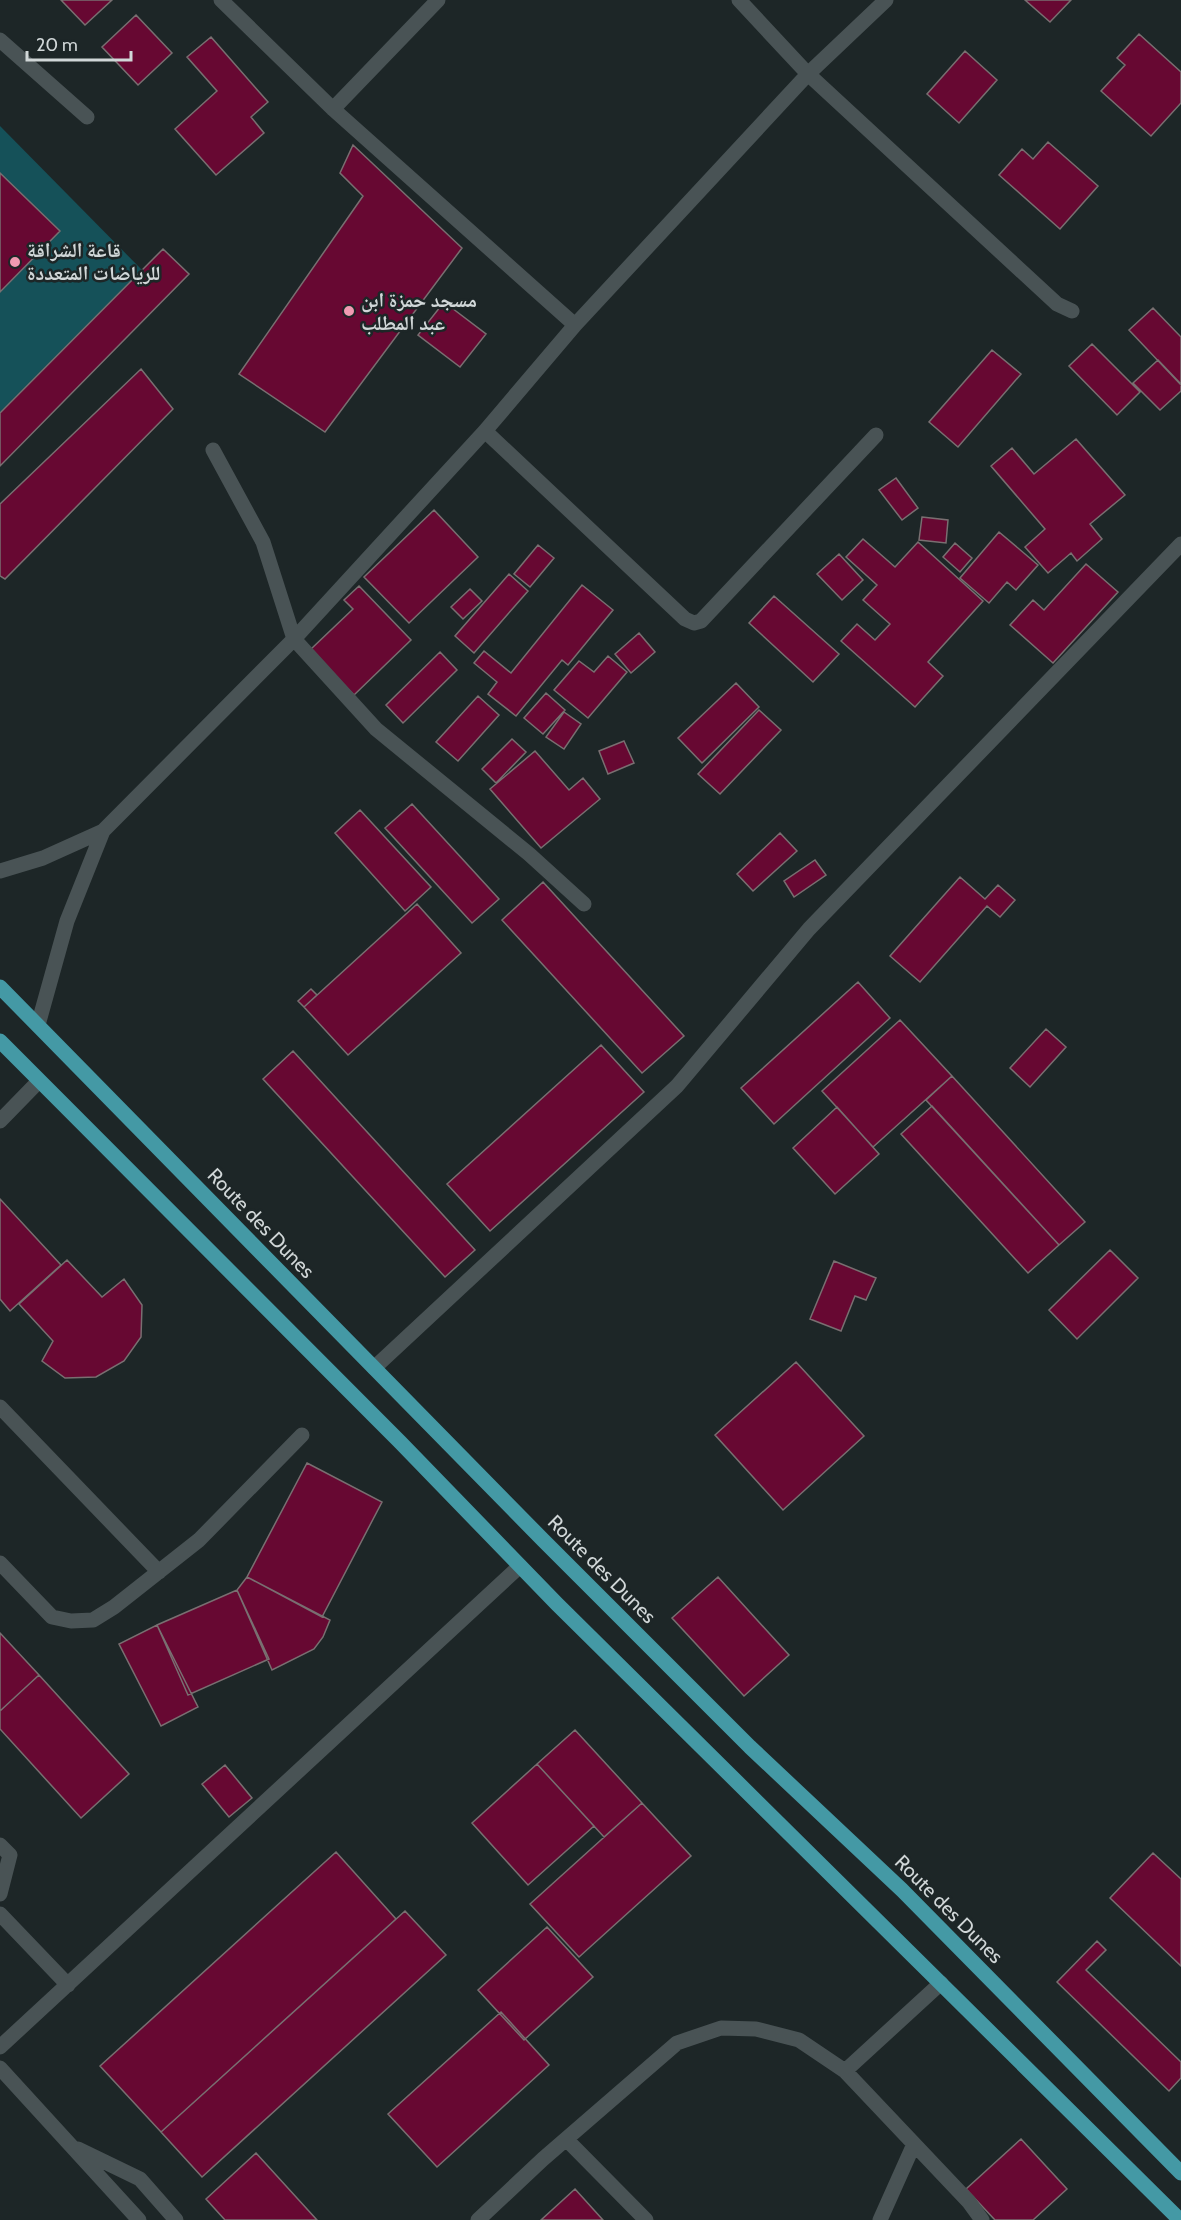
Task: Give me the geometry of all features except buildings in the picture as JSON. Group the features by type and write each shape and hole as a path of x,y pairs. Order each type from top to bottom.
{"main road":[{"name":"Route des Dunes","path":"0,987 742,1738 902,1890 1181,2173"},
{"path":"0,1041 520,1566 1180,2220"}],"street":[{"path":"221,0 333,109 575,325"},
{"path":"333,109 438,0"},
{"path":"739,0 808,74 1057,304 1072,311"},
{"path":"0,871 42,858 103,831 294,639 485,431 575,325 808,74 885,0"},
{"path":"0,40 87,117"},
{"path":"485,431 685,619 694,623 701,621 876,435"},
{"path":"213,450 263,542 294,639 376,729 529,854 584,904"},
{"path":"374,1368 596,1158 677,1086 809,929 1181,544"},
{"path":"38,1025 67,921 103,831"},
{"path":"0,1121 39,1081"},
{"path":"0,1407 159,1572"},
{"path":"0,1563 52,1617 71,1621 93,1620 114,1607 199,1540 302,1435"},
{"path":"0,2047 520,1566"},
{"path":"0,1845 10,1856 0,1894"},
{"path":"0,1914 68,1985"},
{"path":"845,2071 941,1983"},
{"path":"478,2220 566,2139 677,2043 721,2028 756,2029 799,2040 845,2071 982,2220"},
{"path":"0,2068 139,2220"},
{"path":"566,2139 646,2220"},
{"path":"71,2145 140,2179 176,2220"},
{"path":"880,2220 914,2145"}],"shaded area":[{"path":"0,126 142,270 0,413"}],"place":[{"name":"قاعة الشراقة للرياضات المتعددة","path":"15,262"},
{"name":"مسجد حمزة ابن عبد المطلب","path":"349,311"}]}
